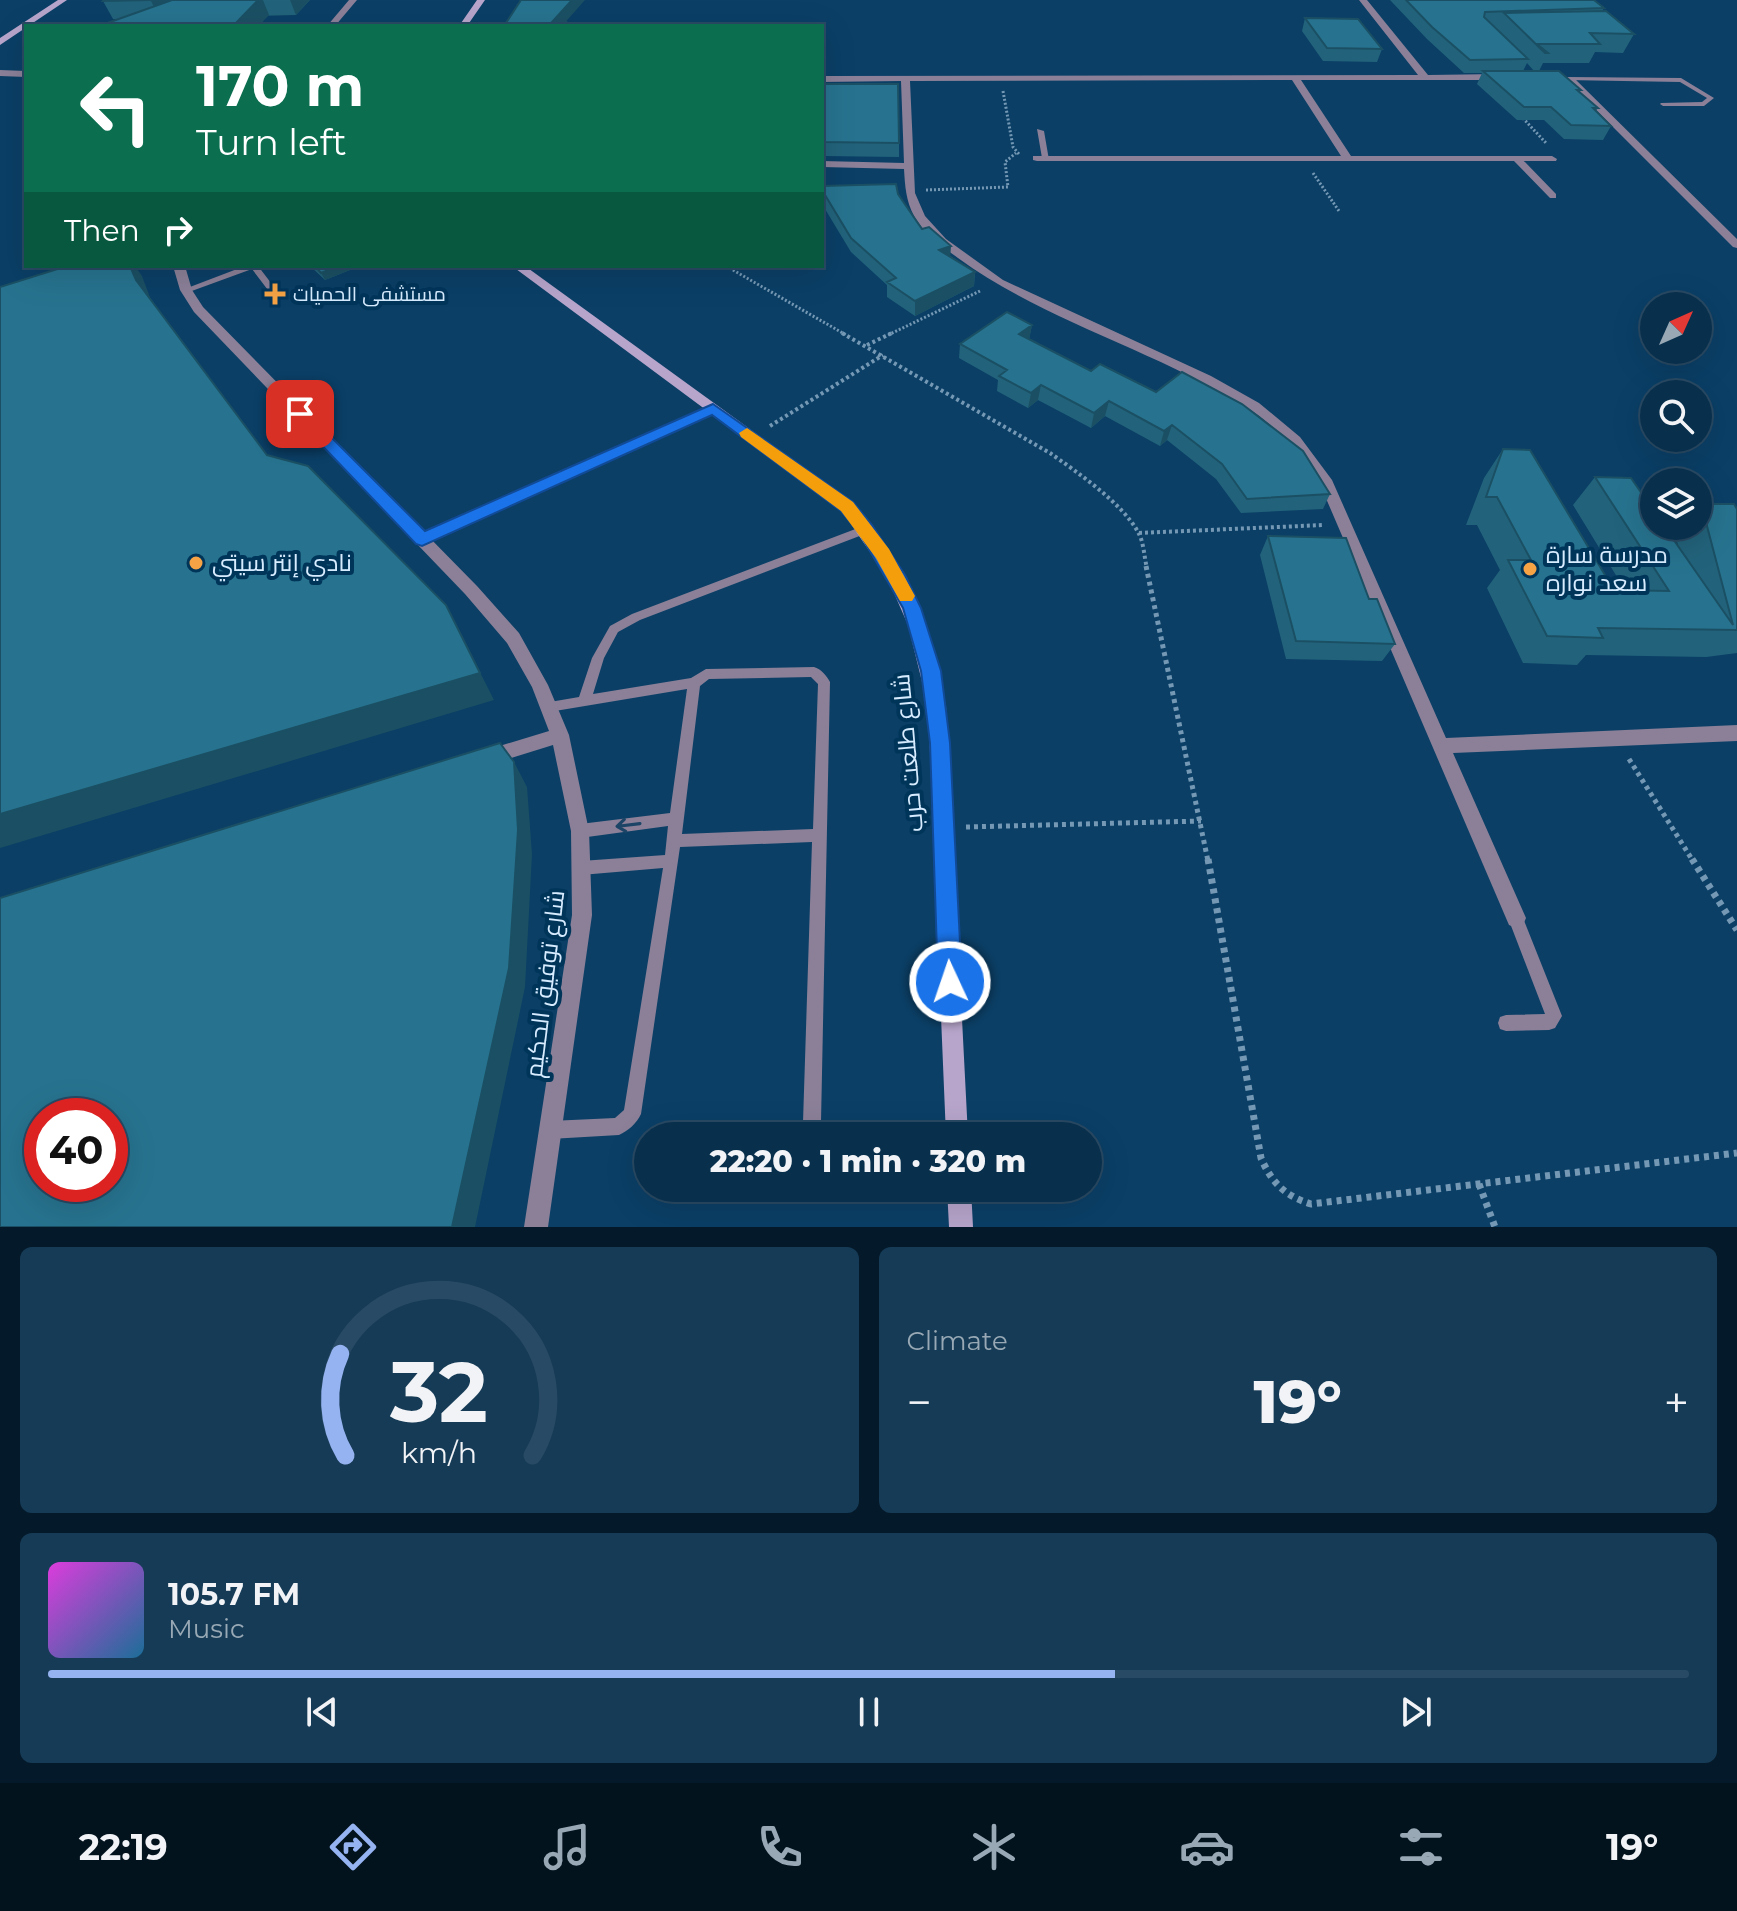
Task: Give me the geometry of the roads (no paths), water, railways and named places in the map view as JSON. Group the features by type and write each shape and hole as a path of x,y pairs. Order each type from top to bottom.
{"street":[{"path":"26,24 63,0"},
{"path":"333,24 353,0"},
{"path":"464,24 481,0"},
{"path":"1363,0 1425,77"},
{"path":"2,40 24,26"},
{"path":"0,73 24,74"},
{"path":"824,79 1508,77"},
{"path":"1533,77 1568,79 1737,245"},
{"path":"1295,78 1348,159"},
{"path":"905,79 909,190 920,217 942,241 999,282 1206,379 1254,406 1295,440 1325,480 1516,918"},
{"path":"1041,158 1552,159"},
{"path":"824,164 907,166"},
{"name":"شارع توفيق الحكيم","path":"184,268 186,290 198,309 513,638 560,735 580,831 582,915 536,1227"},
{"name":"شارع طلعت حرب","path":"521,268 847,507 866,529 898,580 912,608 931,671 937,706 956,1122"},
{"path":"1441,746 1737,733"},
{"path":"469,764 560,735"},
{"path":"960,1202 961,1227"}],"lane":[{"path":"1568,79 1681,80 1711,98 1704,104 1663,104"},
{"path":"1040,131 1041,158"},
{"path":"1517,159 1553,196"},
{"path":"186,290 248,268"},
{"path":"256,268 277,296"},
{"path":"422,540 713,409"},
{"path":"584,701 598,658 614,629 636,617 866,529"},
{"path":"549,707 694,683 706,674 814,672 823,678 812,1122"},
{"path":"550,1130 619,1126 632,1114 671,861 694,683"},
{"path":"580,831 676,819"},
{"path":"673,841 820,835"},
{"path":"581,868 671,861"},
{"path":"1506,1023 1549,1022 1554,1016 1516,918"}],"place":[{"name":"مستشفى الحميات","path":"275,294"},
{"name":"نادي إنتر سيتي","path":"196,563"},
{"name":"مدرسة سارة سعد نواره","path":"1530,569"}]}
